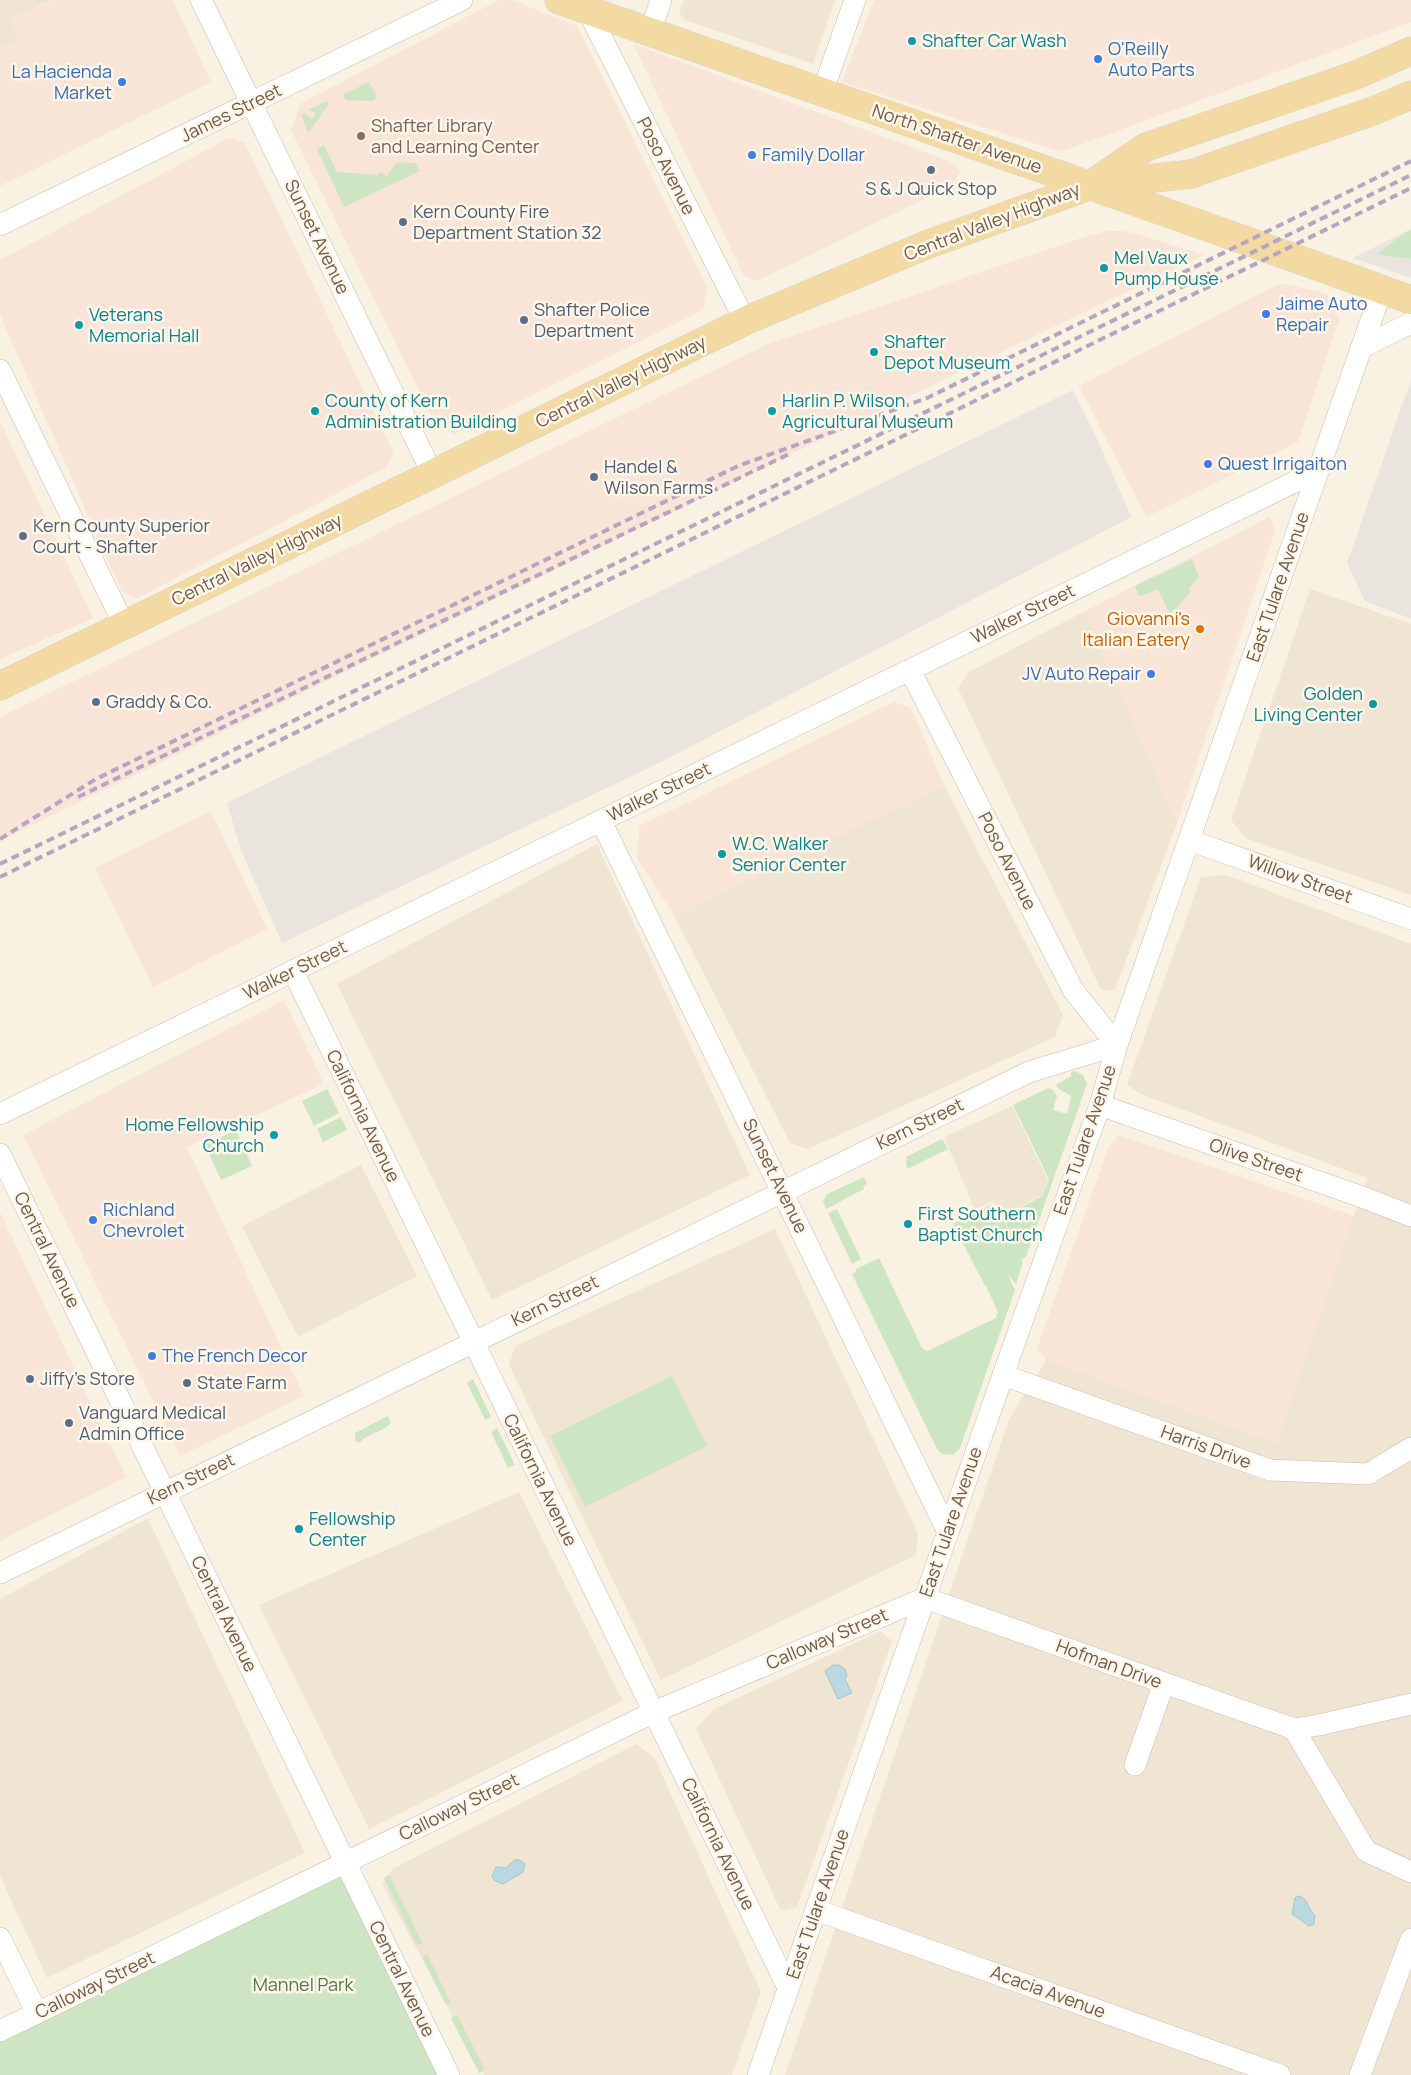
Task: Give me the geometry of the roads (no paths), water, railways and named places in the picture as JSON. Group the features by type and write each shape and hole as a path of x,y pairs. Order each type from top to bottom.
{"main road":[{"name":"North Shafter Avenue","path":"559,0 822,94 1092,185 1411,300"},
{"name":"Central Valley Highway","path":"1092,185 1146,147 1356,75 1411,52"},
{"name":"Central Valley Highway","path":"0,686 745,322 926,244 1092,185 1191,174 1373,111 1411,95"}],"street":[{"name":"Sunset Avenue","path":"201,0 433,475"},
{"name":"James Street","path":"0,226 462,0"},
{"path":"650,32 661,0"},
{"path":"822,94 855,0"},
{"name":"Poso Avenue","path":"588,10 745,322"},
{"name":"East Tulare Avenue","path":"758,2075 1002,1375 1100,1106 1117,1045 1382,289"},
{"path":"1361,348 1411,322"},
{"path":"0,370 124,625"},
{"name":"Walker Street","path":"0,1114 1319,470"},
{"name":"Poso Avenue","path":"910,670 1073,990 1117,1045"},
{"name":"Sunset Avenue","path":"601,821 948,1532"},
{"name":"Willow Street","path":"1190,840 1411,919"},
{"name":"California Avenue","path":"293,971 788,1988"},
{"name":"Kern Street","path":"0,1572 1029,1072 1117,1045"},
{"name":"Olive Street","path":"1100,1106 1365,1198 1411,1216"},
{"name":"Central Avenue","path":"0,1154 449,2075"},
{"name":"Harris Drive","path":"1002,1375 1270,1470 1368,1474 1411,1448"},
{"name":"Calloway Street","path":"0,2031 654,1712 925,1598"},
{"name":"Hofman Drive","path":"925,1598 1294,1729 1411,1704"},
{"path":"1135,1765 1164,1683"},
{"path":"1294,1729 1366,1851 1411,1872"},
{"name":"Acacia Avenue","path":"816,1910 1280,2075"},
{"path":"0,1938 37,2013"},
{"path":"1360,2075 1411,1939"}],"water":[{"path":"833,1665 839,1665 845,1669 847,1676 845,1679 852,1693 838,1699 825,1671"},
{"path":"514,1860 520,1860 525,1864 523,1872 503,1884 495,1881 492,1876 496,1867 506,1868"},
{"path":"1297,1896 1305,1900 1315,1915 1314,1924 1309,1926 1292,1914"}],"railway":[{"path":"0,839 96,779 738,466 927,398 1411,161"},
{"path":"0,864 1411,175"},
{"path":"0,877 1411,188"},
{"path":"78,797 789,454"}],"place":[{"name":"Shafter Car Wash","path":"912,41"},
{"name":"O'Reilly Auto Parts","path":"1098,59"},
{"name":"La Hacienda Market","path":"122,82"},
{"name":"Shafter Library and Learning Center","path":"361,136"},
{"name":"Family Dollar","path":"752,155"},
{"name":"S & J Quick Stop","path":"931,170"},
{"name":"Kern County Fire Department Station 32","path":"403,222"},
{"name":"Mel Vaux Pump House","path":"1104,268"},
{"name":"Jaime Auto Repair","path":"1266,314"},
{"name":"Shafter Police Department","path":"524,320"},
{"name":"Veterans Memorial Hall","path":"79,325"},
{"name":"Shafter Depot Museum","path":"874,352"},
{"name":"County of Kern Administration Building","path":"315,411"},
{"name":"Harlin P. Wilson Agricultural Museum","path":"772,411"},
{"name":"Quest Irrigaiton","path":"1208,464"},
{"name":"Handel & Wilson Farms","path":"594,477"},
{"name":"Kern County Superior Court - Shafter","path":"23,536"},
{"name":"Giovanni's Italian Eatery","path":"1200,629"},
{"name":"JV Auto Repair","path":"1151,674"},
{"name":"Graddy & Co.","path":"96,702"},
{"name":"Golden Living Center","path":"1373,704"},
{"name":"W.C. Walker Senior Center","path":"722,854"},
{"name":"Home Fellowship Church","path":"274,1135"},
{"name":"Richland Chevrolet","path":"93,1220"},
{"name":"First Southern Baptist Church","path":"908,1224"},
{"name":"The French Decor","path":"152,1356"},
{"name":"Jiffy's Store","path":"30,1379"},
{"name":"State Farm","path":"187,1383"},
{"name":"Vanguard Medical Admin Office","path":"69,1423"},
{"name":"Fellowship Center","path":"299,1529"}],"park label":[{"name":"Mannel Park","path":"303,1985"}]}
